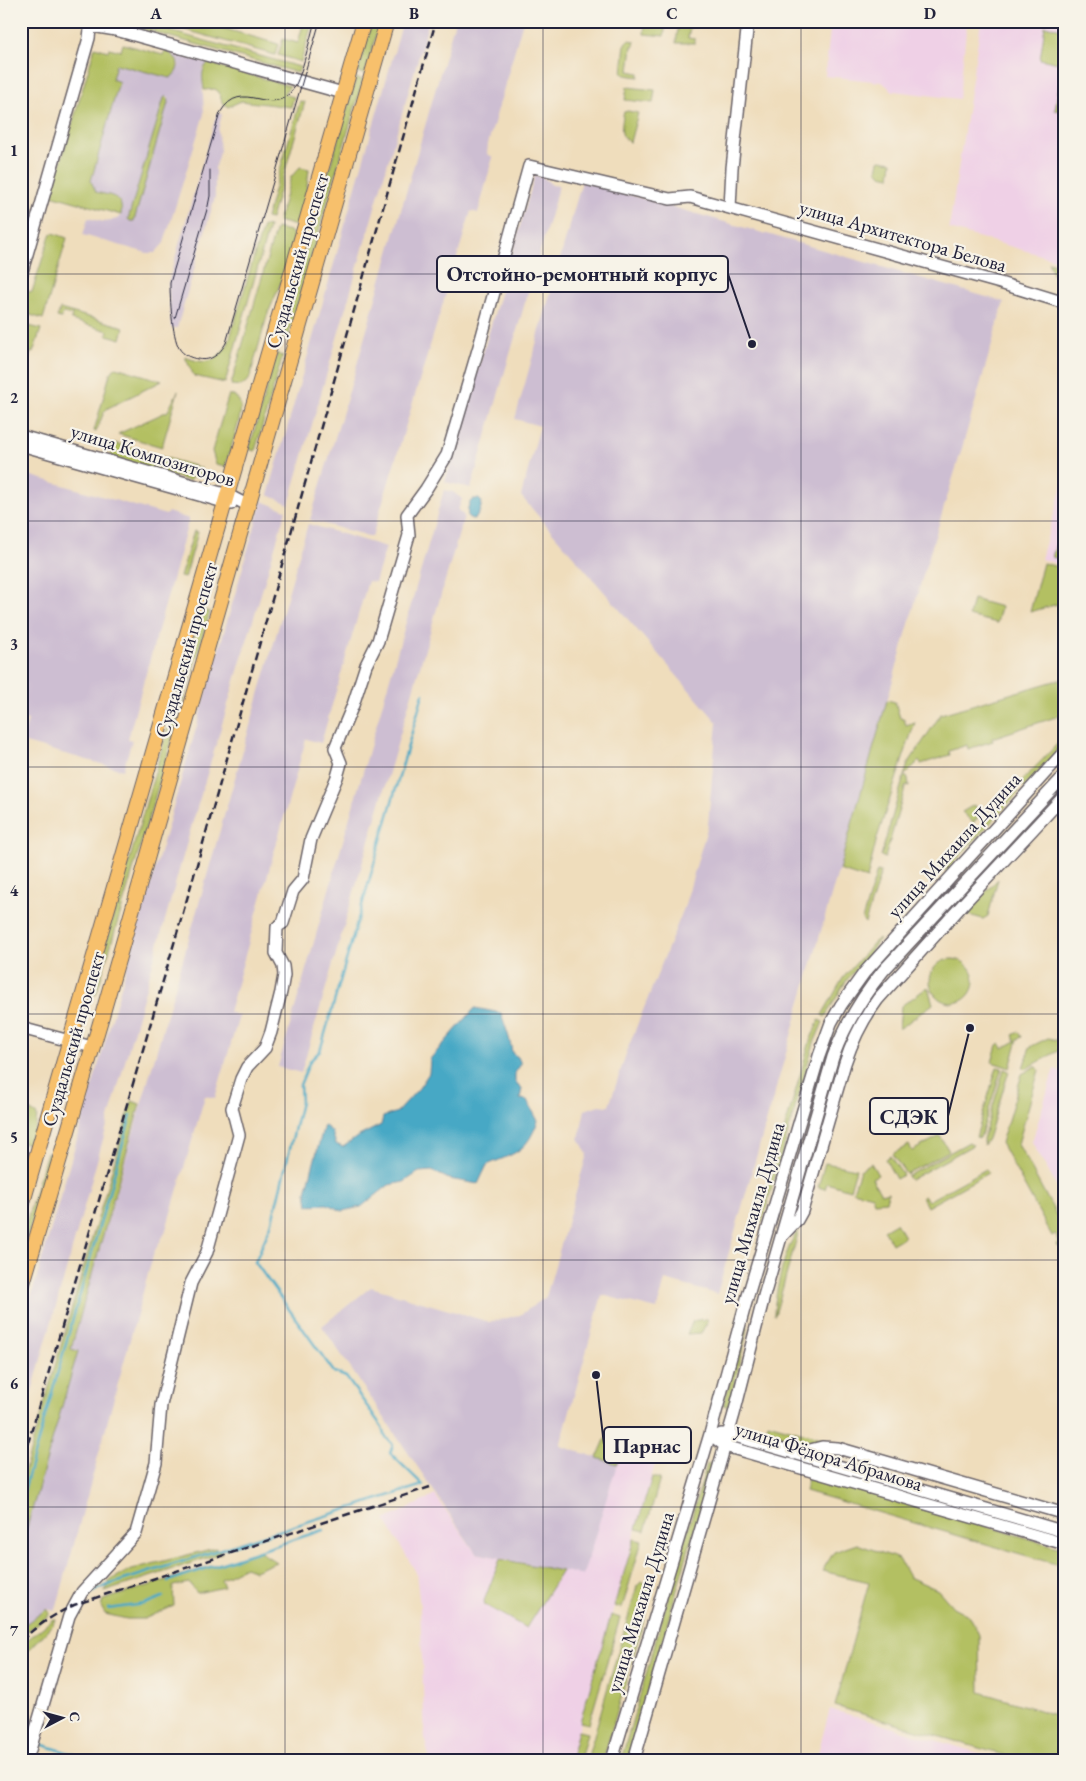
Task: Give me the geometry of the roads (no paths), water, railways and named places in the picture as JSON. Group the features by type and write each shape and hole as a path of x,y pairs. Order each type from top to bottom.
{"main road":[{"name":"Суздальский проспект","path":"21,1209 364,21"},
{"name":"Суздальский проспект","path":"21,1290 249,506 293,344 387,21"},
{"path":"273,335 281,349 286,349 293,344"}],"street":[{"path":"730,208 732,168 748,21"},
{"path":"21,275 92,24 343,93"},
{"name":"улица Архитектора Белова","path":"27,1760 74,1605 82,1592 136,1533 156,1463 160,1404 191,1283 206,1252 239,1135 232,1108 241,1079 247,1067 265,1048 281,992 284,975 283,966 276,953 276,926 283,923 293,891 303,878 311,839 337,778 341,763 335,748 353,705 366,665 378,641 409,535 407,515 426,490 447,455 529,166 670,199 690,197 1000,283 1065,303"},
{"name":"улица Композиторов","path":"21,436 249,506"},
{"name":"улица Композиторов","path":"21,445 226,499"},
{"name":"улица Михаила Дудина","path":"612,1760 710,1434 740,1321 790,1152 831,1023 841,1005 864,973 1065,751"},
{"name":"улица Михаила Дудина","path":"634,1760 727,1440 780,1238 833,1057 843,1031 855,1009 883,971 1065,775"},
{"path":"780,1238 797,1220 802,1211 845,1063 851,1045 866,1015 878,999 965,902 1065,794"},
{"path":"21,1028 92,1047"},
{"path":"790,1152 804,1157"},
{"name":"улица Фёдора Абрамова","path":"710,1434 1065,1544"},
{"name":"улица Фёдора Абрамова","path":"727,1440 793,1454 1065,1532"},
{"path":"793,1454 822,1448 838,1448 1065,1514"}],"water":[{"path":"473,499 479,499 482,502 476,518 472,519 468,517 468,512 469,505"},
{"path":"475,1008 501,1013 512,1053 518,1057 521,1064 515,1073 515,1082 522,1088 520,1099 527,1100 538,1121 534,1132 524,1146 512,1154 487,1165 478,1184 449,1179 432,1171 419,1172 404,1182 389,1185 361,1207 342,1211 327,1204 308,1205 306,1192 324,1125 332,1132 336,1144 343,1147 357,1137 381,1125 383,1117 397,1112 419,1088 429,1073 430,1059"}],"waterway":[{"path":"84,1597 105,1586 423,1485 390,1453 393,1445 384,1435 382,1427 346,1377 334,1372 255,1262 271,1225 279,1194 301,1102 300,1085 310,1061 320,1051 423,694"},
{"path":"21,1501 131,1115"},
{"path":"168,1581 323,1530"},
{"path":"108,1609 145,1604 163,1597"},
{"path":"37,1743 92,1760"}],"tram line":[{"path":"315,21 297,82 285,97 276,100 238,98 229,102 220,113 170,283 172,317 177,342 179,348 185,354 195,359 211,358 226,343 320,21"},
{"path":"175,318 208,206 210,170"}],"railway":[{"path":"21,1467 194,875 436,21"},
{"path":"21,1641 46,1621 74,1605 430,1487"}],"place":[{"name":"Отстойно-ремонтный корпус","path":"752,344"},
{"name":"СДЭК","path":"970,1028"},
{"name":"Парнас","path":"596,1375"}]}
